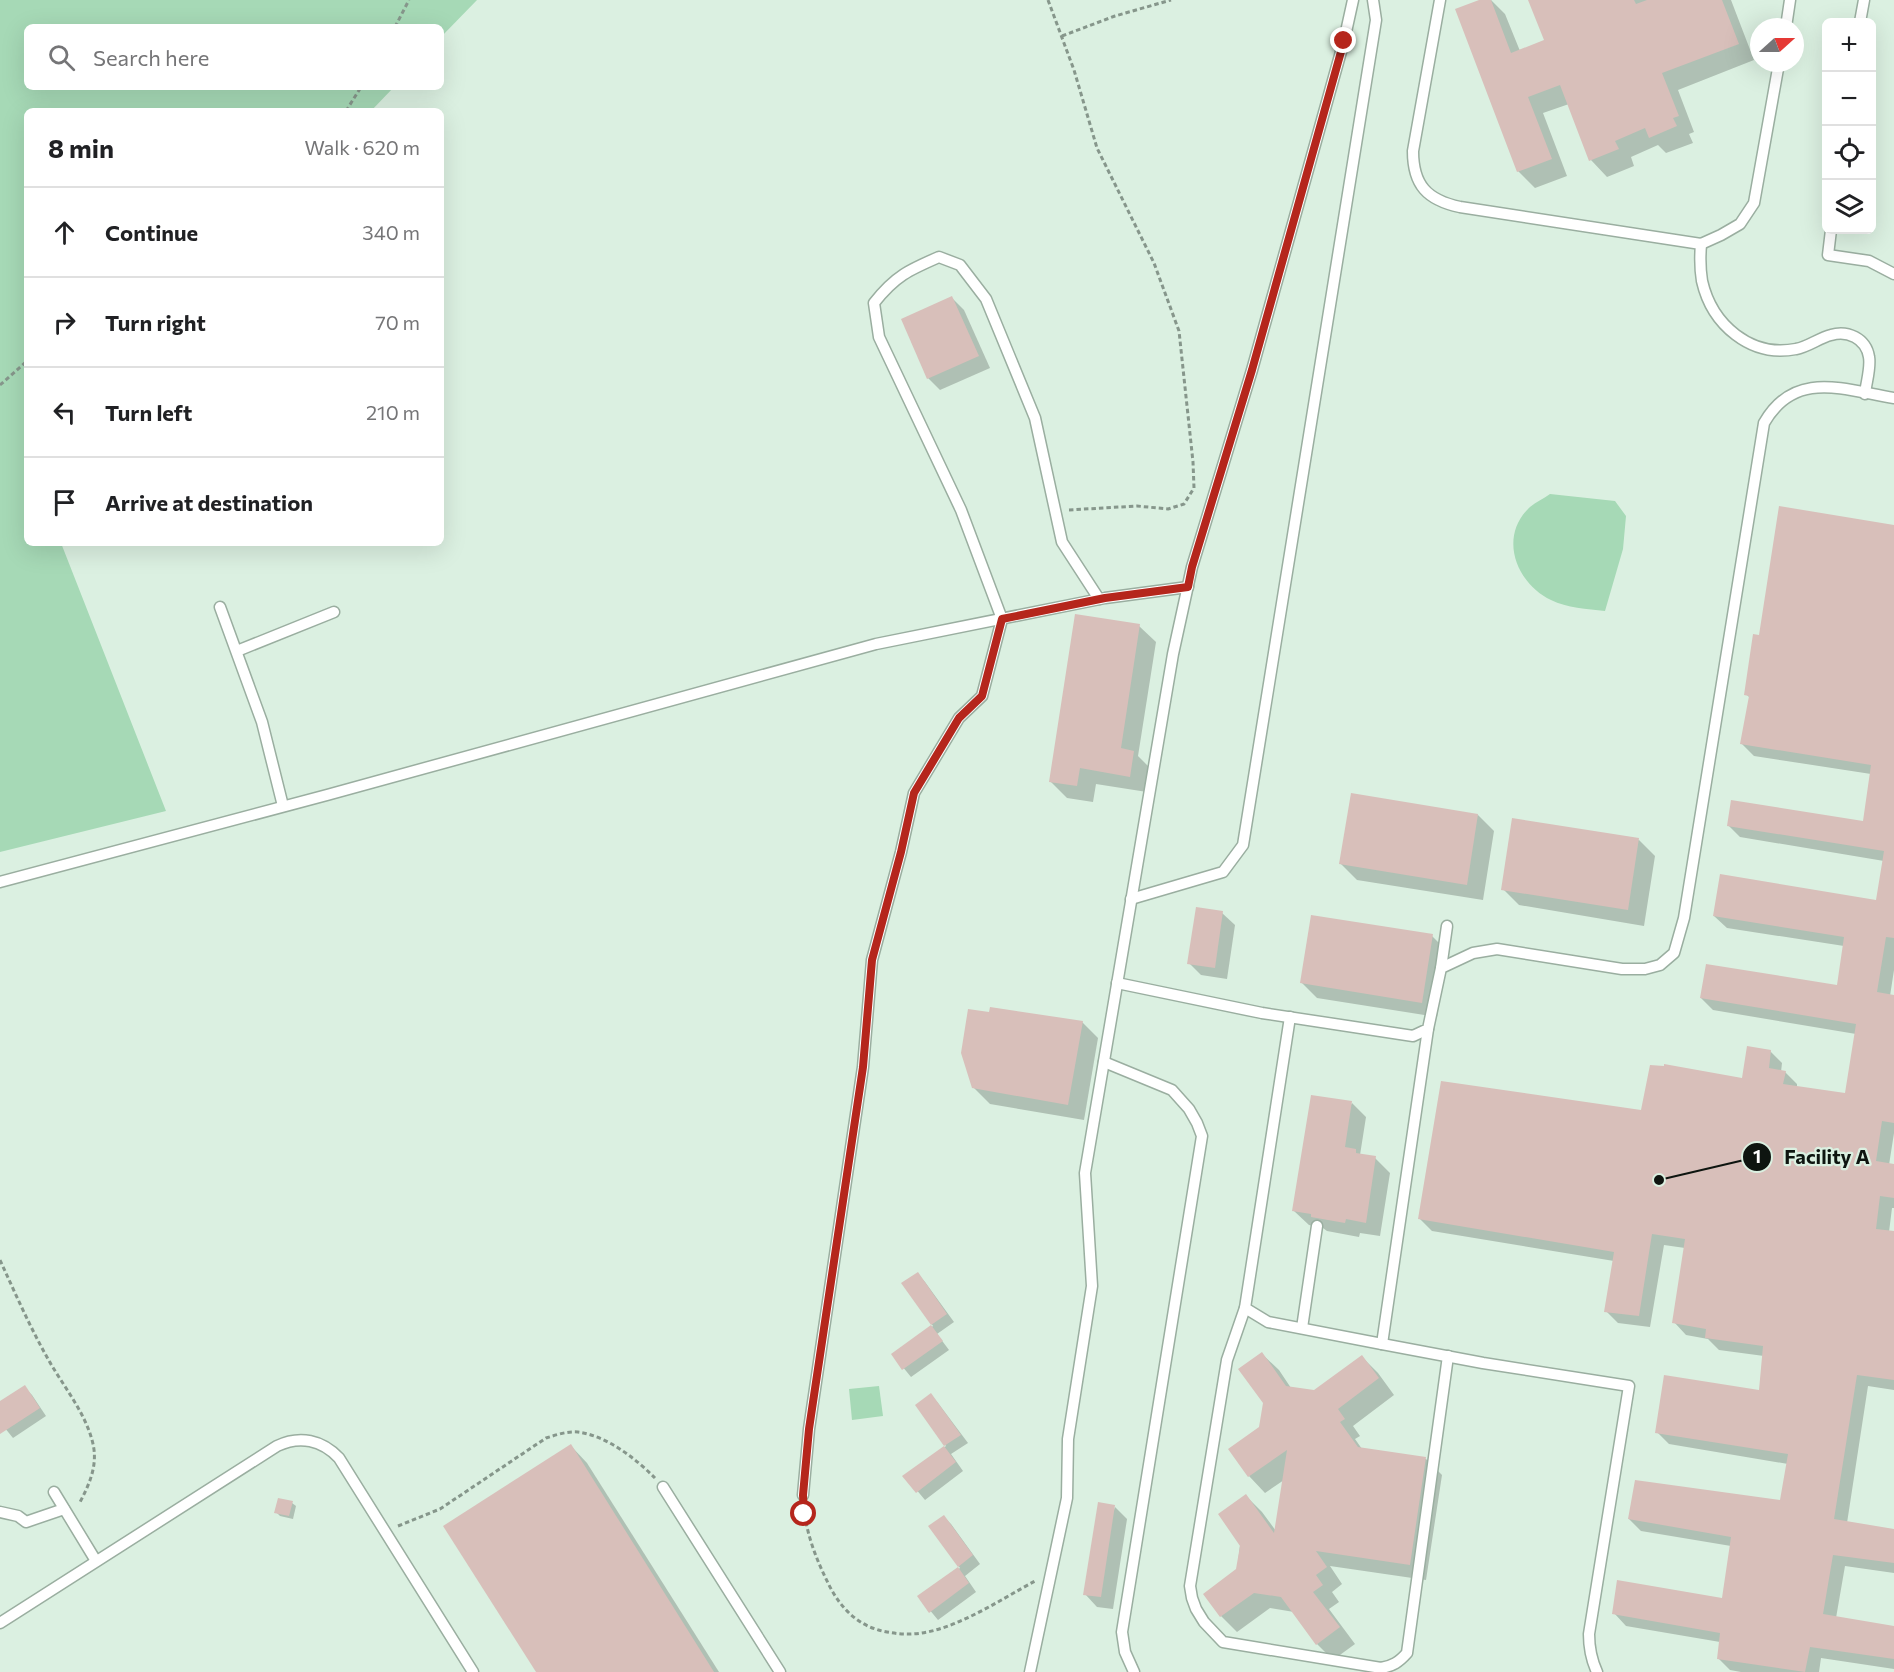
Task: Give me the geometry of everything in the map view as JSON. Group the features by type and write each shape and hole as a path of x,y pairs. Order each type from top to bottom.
{"lane":[{"path":"1030,1672 1066,1498 1068,1439 1092,1286 1085,1173 1173,654 1192,567 1258,347 1344,41 1353,0"},
{"path":"1131,899 1222,872 1243,845 1376,20 1373,0"},
{"path":"1440,0 1413,151 1413,165 1417,179 1434,199 1460,207 1701,244 1721,236 1740,224 1754,203 1777,72"},
{"path":"1787,18 1790,0"},
{"path":"1861,18 1864,0"},
{"path":"1831,234 1828,255 1869,261 1894,274"},
{"path":"1701,244 1702,279 1707,296 1715,312 1729,329 1744,342 1761,349 1780,351 1799,349 1831,335 1842,333 1854,335 1864,345 1869,357 1865,394"},
{"path":"803,1495 809,1429 863,1067 872,960 914,793 959,718 982,696 1002,619 961,510 879,337 874,303 887,285 907,271 939,257 960,265 986,298 1035,418 1062,542 1099,599"},
{"path":"1441,968 1473,953 1497,949 1622,969 1645,969 1660,965 1674,953 1684,918 1764,423 1780,401 1794,392 1807,388 1822,387 1894,398"},
{"path":"0,882 876,644 1099,599 1188,587"},
{"path":"219,607 262,722 283,806"},
{"path":"237,651 334,612"},
{"path":"1383,1344 1428,1029 1447,926"},
{"path":"1117,983 1214,1004 1413,1036 1428,1029"},
{"path":"1290,1017 1245,1308 1227,1360 1190,1586 1196,1609 1204,1622 1223,1642 1381,1668 1392,1666 1407,1653 1448,1356"},
{"path":"1104,1062 1172,1090 1189,1109 1202,1136 1122,1632 1125,1652 1134,1672"},
{"path":"1302,1328 1317,1226"},
{"path":"1245,1308 1268,1322 1448,1356 1629,1386 1589,1634 1589,1648 1597,1672"},
{"path":"0,1623 277,1446 288,1441 311,1441 331,1450 353,1479 473,1672"},
{"path":"663,1487 780,1672"},
{"path":"54,1492 96,1561"},
{"path":"0,1512 18,1516 26,1522 64,1509"}],"path":[{"path":"397,24 409,0"},
{"path":"1048,0 1074,70 1097,148 1154,262 1179,331 1194,488 1184,504 1168,508 1137,506 1055,510"},
{"path":"1062,36 1115,16 1171,0"},
{"path":"348,108 359,90"},
{"path":"0,385 24,364"},
{"path":"0,1260 48,1359 80,1412 93,1444 93,1476 71,1519"},
{"path":"385,1530 440,1509 546,1438 560,1433 578,1432 597,1437 617,1447 641,1464 663,1487"},
{"path":"803,1495 804,1514 814,1552 833,1592 846,1612 863,1624 882,1631 905,1634 925,1633 955,1624 1050,1574"}],"green space":[{"path":"0,0 477,0 444,34 444,24 24,24 24,90 391,90 374,108 24,108 24,546 62,546 166,811 0,852"},
{"path":"1550,494 1615,501 1626,516 1623,549 1605,611 1557,603 1528,583 1521,571 1515,558 1513,545 1515,532 1520,519 1530,507"},
{"path":"879,1386 883,1416 852,1420 849,1389"}],"building":[{"path":"1479,0 1491,0 1511,53 1544,40 1528,0 1634,0 1636,4 1647,0 1722,0 1739,44 1662,73 1679,116 1673,118 1677,126 1649,138 1645,128 1615,141 1619,149 1589,161 1560,85 1528,97 1552,159 1517,172 1455,9"},
{"path":"952,296 979,356 927,379 901,319"},
{"path":"1779,506 1894,525 1894,938 1886,937 1877,992 1894,995 1894,1123 1882,1121 1876,1161 1894,1164 1894,1198 1880,1196 1876,1229 1894,1231 1894,1380 1857,1375 1834,1519 1894,1529 1894,1563 1833,1555 1823,1614 1894,1626 1894,1659 1810,1647 1805,1672 1717,1659 1720,1633 1612,1614 1617,1580 1722,1598 1731,1537 1628,1519 1635,1480 1780,1500 1788,1454 1655,1433 1664,1375 1759,1390 1763,1346 1705,1338 1706,1329 1672,1323 1685,1239 1652,1234 1639,1316 1604,1312 1614,1252 1418,1219 1441,1081 1641,1110 1650,1065 1664,1066 1664,1064 1742,1078 1747,1046 1771,1050 1769,1068 1786,1071 1783,1084 1845,1093 1856,1024 1700,998 1706,964 1837,985 1844,937 1713,916 1720,874 1876,900 1884,851 1727,826 1731,800 1863,821 1871,765 1740,744 1749,696 1744,695 1753,634 1759,635"},
{"path":"1075,614 1140,624 1121,748 1134,751 1130,777 1080,768 1077,786 1049,782"},
{"path":"1351,793 1478,814 1467,885 1339,864"},
{"path":"1512,818 1639,838 1628,910 1501,890"},
{"path":"1196,907 1223,911 1215,968 1187,964"},
{"path":"1311,915 1433,934 1422,1003 1300,983"},
{"path":"990,1007 1083,1021 1068,1105 972,1088 961,1053 968,1009 989,1012"},
{"path":"1311,1095 1352,1101 1345,1147 1356,1149 1356,1153 1376,1156 1366,1223 1346,1219 1345,1223 1292,1211"},
{"path":"918,1272 947,1314 931,1325 901,1283"},
{"path":"931,1325 943,1341 902,1370 891,1354"},
{"path":"1262,1352 1286,1386 1314,1390 1362,1355 1379,1378 1338,1409 1345,1419 1340,1422 1358,1447 1426,1457 1410,1565 1316,1551 1327,1567 1316,1575 1323,1585 1313,1592 1340,1627 1316,1645 1281,1597 1254,1593 1220,1617 1203,1594 1236,1569 1240,1546 1218,1514 1246,1494 1274,1533 1287,1450 1248,1477 1228,1449 1259,1427 1263,1403 1238,1369"},
{"path":"25,1385 40,1408 0,1434 0,1401"},
{"path":"931,1393 961,1435 944,1446 915,1405"},
{"path":"571,1444 714,1672 536,1672 443,1526"},
{"path":"944,1446 956,1462 916,1493 902,1476"},
{"path":"278,1498 293,1501 289,1516 274,1513"},
{"path":"1098,1502 1115,1505 1101,1597 1083,1595"},
{"path":"944,1515 973,1555 958,1567 928,1526"},
{"path":"958,1567 969,1583 929,1613 917,1596"}],"place":[{"name":"Facility A","path":"1659,1180"}],"route":[{"path":"804,1514 803,1495 809,1429 863,1067 872,960 914,793 959,718 982,696 1002,619 1105,598 1188,587 1192,567 1252,370 1344,41"}]}
